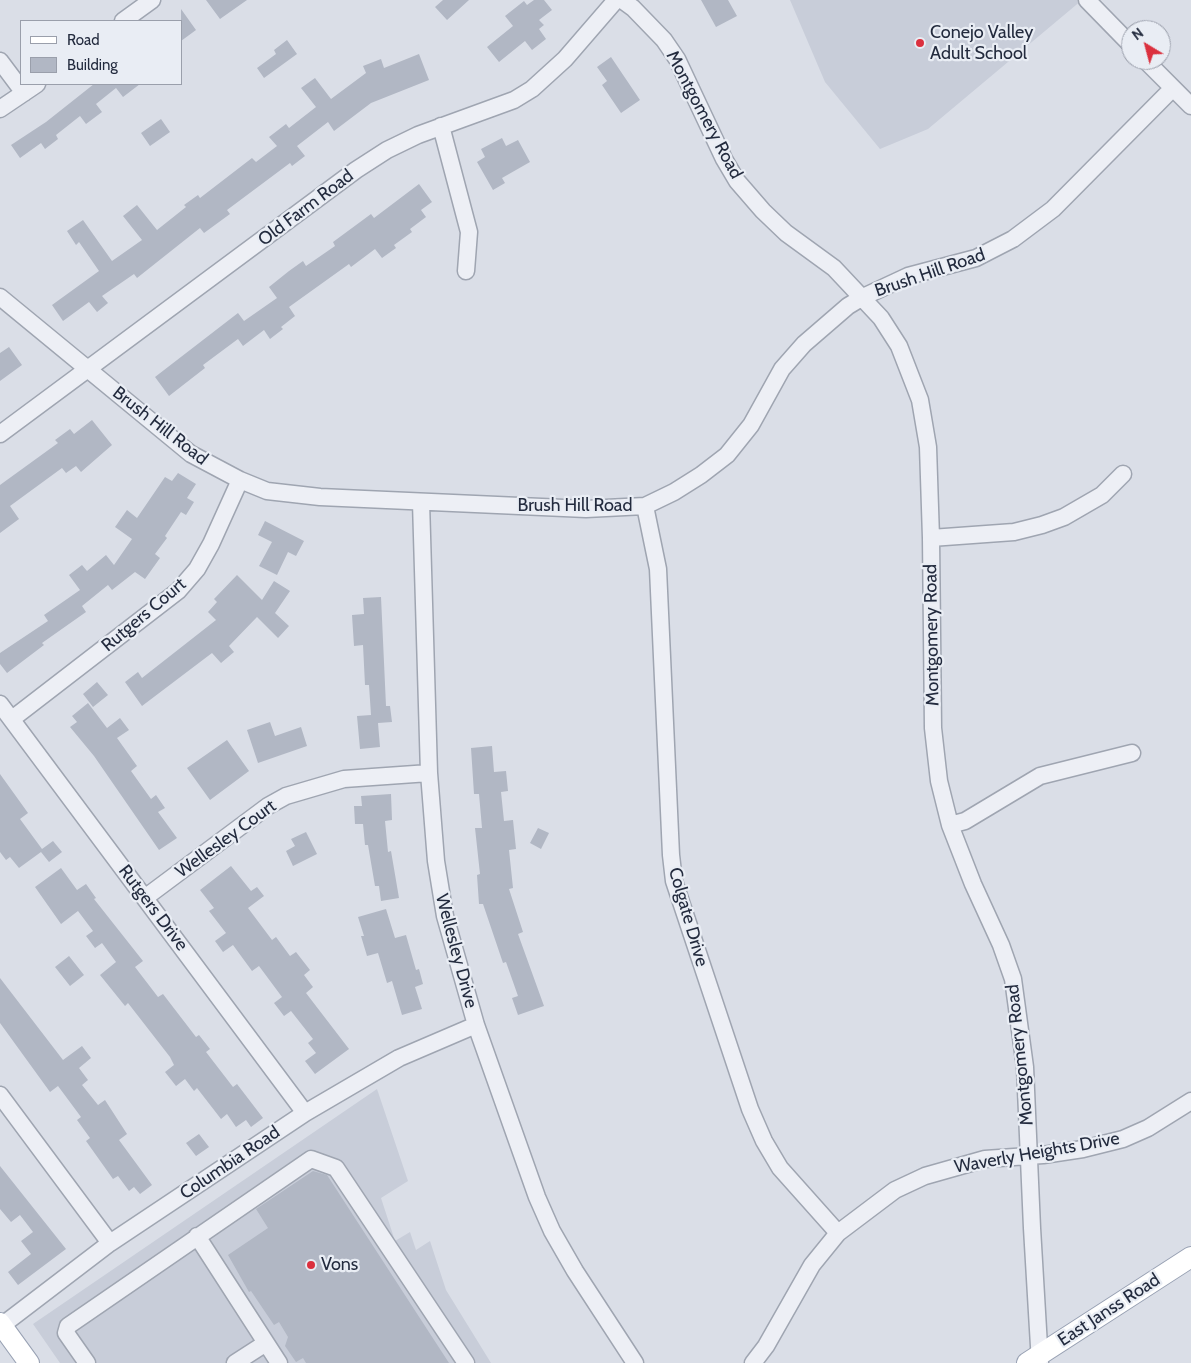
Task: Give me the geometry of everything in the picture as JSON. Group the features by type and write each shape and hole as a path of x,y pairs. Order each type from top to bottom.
{"main road":[{"name":"East Janss Road","path":"1036,1360 1191,1257"},
{"path":"1,1325 29,1363"}],"street":[{"path":"124,20 152,0"},
{"name":"Old Farm Road","path":"0,434 356,170 402,142 441,126 485,112 514,100 532,89 565,59 616,0"},
{"name":"Montgomery Road","path":"622,0 633,8 658,34 677,59 724,159 738,181 786,233 834,268 881,318 899,346 920,400 928,447 932,538 933,728 939,781 950,825 973,884 1002,945 1013,980 1025,1067 1036,1360"},
{"path":"1087,0 1121,35"},
{"path":"0,61 20,79"},
{"path":"1156,70 1191,106"},
{"path":"0,108 30,88"},
{"name":"Brush Hill Road","path":"0,297 191,454 240,480 267,491 289,495 586,509 645,506 701,476 726,455 751,425 782,369 804,344 863,297 908,276 976,258 1013,240 1053,209 1173,88"},
{"path":"441,126 469,232 466,271"},
{"path":"932,538 1014,532 1042,525 1064,517 1102,494 1123,474"},
{"name":"Rutgers Court","path":"12,719 178,591 196,569 211,544 240,480"},
{"name":"Wellesley Drive","path":"421,502 430,773 440,891 476,1025 537,1196 552,1231 635,1363"},
{"name":"Colgate Drive","path":"645,506 658,569 671,855 674,881 750,1109 764,1142 780,1168 838,1233"},
{"name":"Rutgers Drive","path":"0,704 305,1113"},
{"path":"950,825 965,821 1040,776 1132,754"},
{"name":"Wellesley Court","path":"146,898 268,806 286,796 344,780 430,773"},
{"name":"Columbia Road","path":"1,1325 110,1243 305,1113 399,1058 476,1025"},
{"path":"0,1096 110,1243"},
{"name":"Waverly Heights Drive","path":"753,1363 766,1346 812,1265 838,1233 895,1190 925,1176 985,1160 1083,1149 1124,1139 1148,1128 1191,1101"},
{"path":"87,1363 66,1333 68,1326 312,1159 336,1168 466,1363"},
{"path":"197,1236 279,1363"},
{"path":"235,1363 266,1343"}],"shaded area":[{"name":"Conejo Valley Adult School","path":"790,0 1082,0 928,129 880,149 825,82"},
{"path":"377,1089 408,1181 381,1198 395,1241 410,1232 416,1250 430,1241 446,1290 491,1363 60,1363 33,1324"}],"building":[{"path":"206,0 247,0 220,19"},
{"path":"443,0 469,0 447,20 435,7"},
{"path":"534,0 544,0 552,10 539,20 544,25 539,29 546,39 532,50 525,41 499,62 487,47 513,26 505,16 524,1 527,5"},
{"path":"701,0 728,0 737,16 716,27"},
{"path":"181,9 196,30 182,40 182,20"},
{"path":"287,40 297,54 264,78 257,68 276,54 274,50"},
{"path":"419,54 429,80 371,103 334,131 328,122 297,146 305,156 292,166 290,163 227,210 230,214 204,233 200,228 137,278 134,274 102,296 108,303 97,312 89,302 63,321 52,305 99,271 79,242 76,245 67,231 83,220 112,261 142,240 123,216 137,205 157,230 198,195 200,198 252,158 256,162 277,146 269,137 286,124 289,128 316,107 301,88 315,78 331,99 366,73 363,66 381,59 384,68"},
{"path":"611,57 640,100 621,113 602,85 607,81 597,67"},
{"path":"93,85 139,85 123,97 116,88 96,104 102,112 86,124 80,116 56,135 58,139 45,149 41,143 20,158 11,145 46,122"},
{"path":"161,119 170,132 150,146 141,133"},
{"path":"502,138 506,146 518,140 530,162 502,178 505,183 493,190 477,162 485,157 481,149"},
{"path":"419,184 432,202 421,210 426,217 410,229 412,232 394,245 396,248 382,258 375,249 351,267 349,264 289,307 295,316 270,339 264,330 243,346 238,339 203,365 205,368 169,396 155,377 238,313 244,321 277,298 269,287 303,261 306,266 335,246 333,242 371,214 374,218"},
{"path":"9,347 22,365 0,381 0,353"},
{"path":"92,420 112,445 81,472 76,466 66,473 62,468 10,506 19,519 0,533 0,485 58,443 55,440 70,429 74,434"},
{"path":"178,473 196,484 187,498 194,502 186,515 181,512 165,536 167,538 155,554 160,558 145,579 135,572 112,590 108,585 82,606 86,612 42,643 44,645 7,673 0,664 0,653 48,621 44,615 80,590 69,575 82,565 87,571 106,555 114,565 132,539 115,527 127,510 137,518 165,477 172,481"},
{"path":"265,521 304,541 296,556 288,552 277,575 259,566 272,542 258,535"},
{"path":"237,575 262,600 274,581 290,591 275,613 289,626 278,638 257,617 229,646 234,652 221,663 212,653 142,706 125,682 138,672 142,678 216,620 208,612 217,602 214,599"},
{"path":"381,597 386,706 390,706 392,722 378,723 380,747 360,749 357,716 371,715 369,685 365,685 363,645 354,646 352,615 364,614 363,598"},
{"path":"97,682 108,695 93,707 83,694"},
{"path":"88,703 107,728 120,718 129,730 117,738 137,766 131,771 151,799 156,795 165,808 158,812 177,838 159,850 94,756 70,727 77,722 72,716"},
{"path":"270,722 275,736 301,727 307,746 258,763 247,730"},
{"path":"227,740 249,771 210,800 187,768"},
{"path":"492,746 494,772 506,771 508,791 501,792 504,821 513,820 516,849 509,850 513,888 509,889 523,932 518,934 544,1006 518,1015 512,998 518,996 506,962 503,963 483,904 479,904 477,875 480,874 475,828 482,828 479,794 474,794 471,748"},
{"path":"0,774 28,813 20,819 42,849 53,841 62,852 49,862 41,852 19,868 10,857 6,860 0,852"},
{"path":"391,794 392,820 385,821 388,852 391,851 399,898 381,901 379,886 375,886 368,845 365,845 363,824 355,824 354,806 362,806 361,796"},
{"path":"538,828 549,833 541,849 530,843"},
{"path":"306,832 317,854 293,866 286,851 295,846 291,839"},
{"path":"231,866 251,891 257,887 264,896 248,908 272,940 276,937 290,956 296,952 310,970 304,975 313,987 306,993 349,1049 315,1074 305,1061 316,1053 308,1043 313,1039 291,1011 284,1016 274,1003 282,997 259,966 252,971 233,945 223,952 215,941 226,933 209,911 214,908 200,890"},
{"path":"61,868 77,890 86,884 96,898 94,899 143,961 135,967 158,997 163,994 196,1037 199,1035 210,1049 206,1052 233,1087 237,1084 263,1118 251,1127 246,1120 236,1127 227,1114 221,1119 197,1088 194,1091 185,1079 176,1086 165,1072 174,1065 170,1057 128,1003 125,1006 100,975 116,962 102,943 95,948 86,936 93,931 78,911 61,924 35,887"},
{"path":"386,909 395,938 406,935 416,970 419,969 423,984 415,987 422,1009 402,1015 392,981 387,983 378,953 367,956 361,936 364,936 358,917"},
{"path":"69,956 84,975 70,986 55,967"},
{"path":"0,978 63,1060 82,1046 91,1058 79,1068 88,1080 82,1085 98,1105 105,1100 127,1134 119,1140 152,1185 140,1194 134,1187 129,1191 118,1176 113,1179 86,1141 90,1138 77,1120 81,1117 58,1086 50,1092 0,1023"},
{"path":"199,1134 209,1147 196,1156 186,1143"},
{"path":"0,1166 66,1249 18,1285 8,1272 31,1254 21,1241 33,1232 20,1215 11,1222 0,1209"},
{"name":"Vons","path":"313,1171 327,1175 449,1363 306,1363 303,1358 296,1362 285,1346 288,1337 279,1322 274,1325 251,1291 249,1292 228,1255 268,1228 256,1209"}],"place":[{"name":"Conejo Valley Adult School","path":"920,43"},
{"name":"Vons","path":"311,1265"}]}
